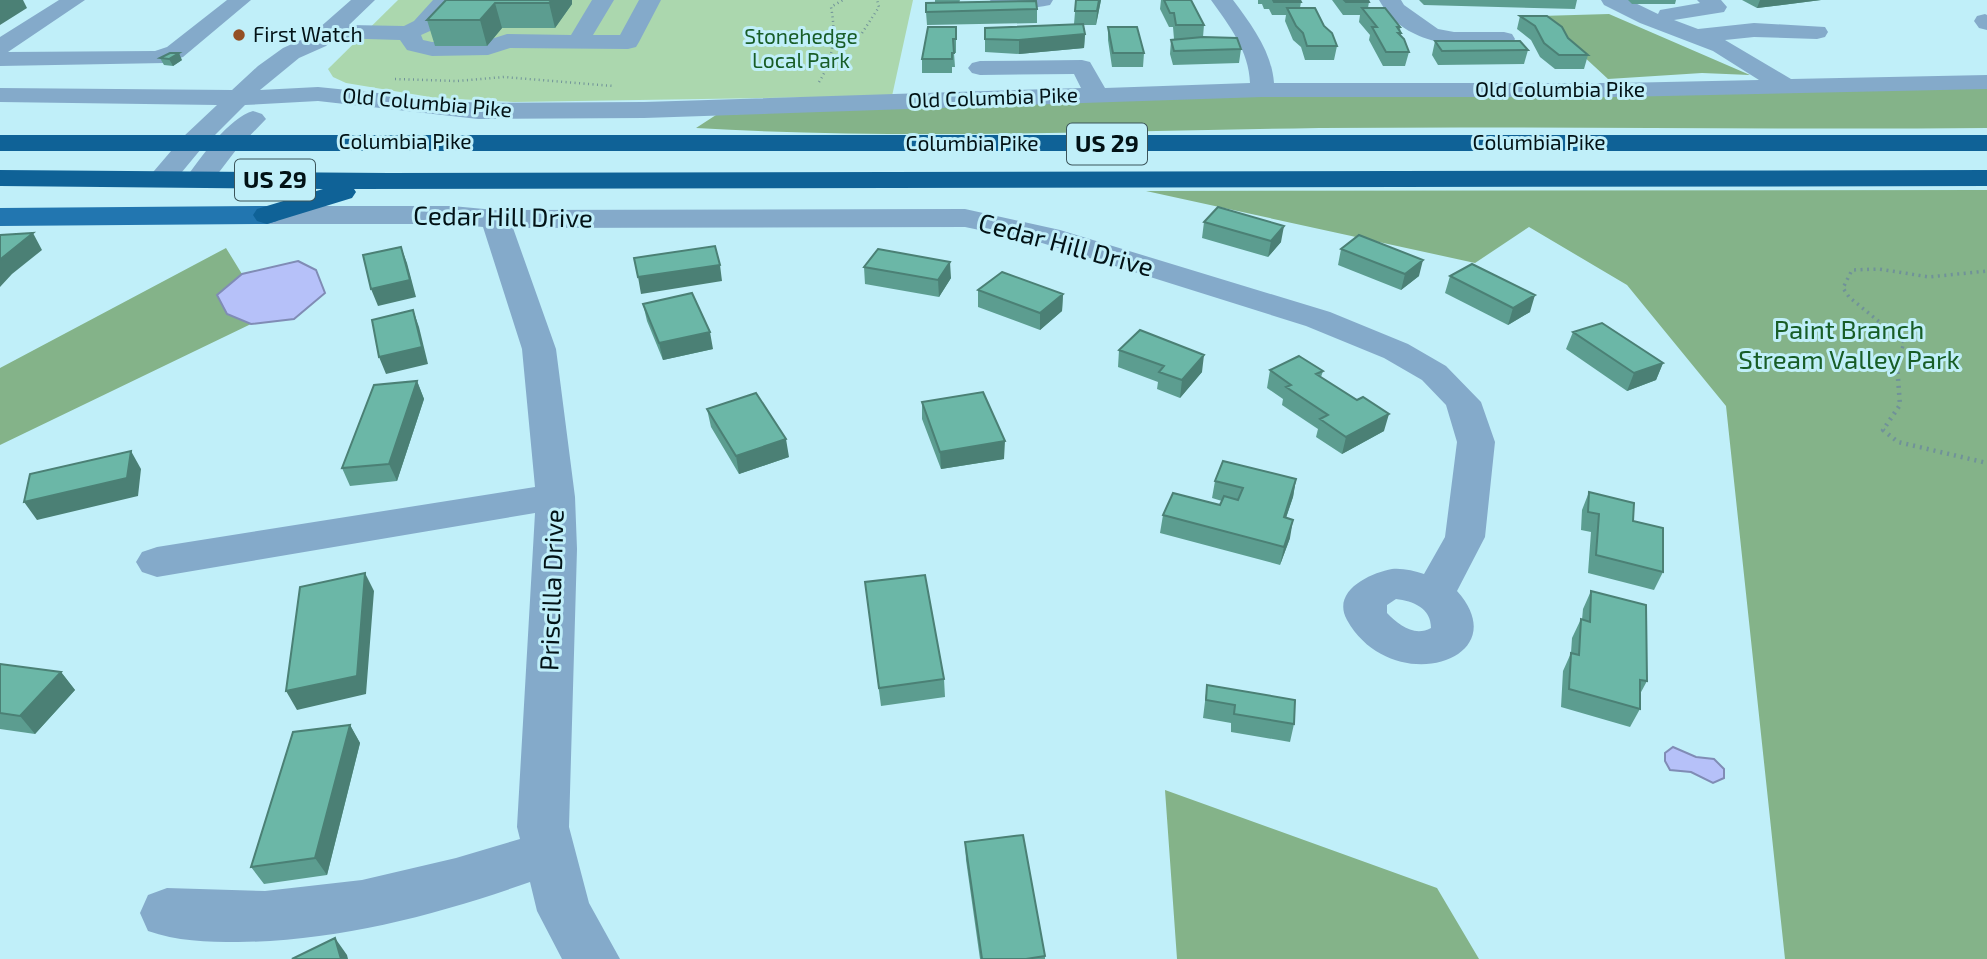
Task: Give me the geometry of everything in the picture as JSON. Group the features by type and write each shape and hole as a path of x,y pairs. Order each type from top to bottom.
{"highway":[{"name":"Columbia Pike","path":"0,143 1987,143"},
{"name":"Columbia Pike","path":"0,178 389,181 1987,178"},
{"path":"267,215 329,195 389,181"}],"main road":[{"path":"0,217 267,215"}],"street":[{"path":"0,47 74,0"},
{"path":"0,59 157,58 174,52 240,0"},
{"path":"162,178 192,143 277,62 324,36 364,0"},
{"path":"324,36 408,33 422,26 444,0"},
{"path":"578,42 603,0"},
{"path":"408,33 415,45 432,49 488,48 508,41 628,42 650,0"},
{"path":"1001,0 1042,0"},
{"path":"1222,0 1251,45 1263,81 1262,90"},
{"path":"1390,0 1395,9 1431,35 1454,39 1504,38"},
{"path":"1612,0 1648,18 1721,46 1784,85"},
{"path":"1648,18 1716,7 1708,0"},
{"path":"1695,36 1754,30 1817,33"},
{"path":"200,178 227,144 313,60 324,36"},
{"path":"980,68 1082,67 1097,95"},
{"name":"Old Columbia Pike","path":"0,95 273,98 318,94 478,111 644,110 1262,90 1619,90 1987,82"},
{"name":"Cedar Hill Drive","path":"267,215 452,215 495,219 965,218 1061,239 1318,319 1396,351 1434,373 1463,402 1476,442 1465,537 1434,595"},
{"name":"Priscilla Drive","path":"495,219 540,349 555,497 556,549 543,827 564,911 592,959"},
{"path":"157,562 555,497"},
{"path":"167,913 217,919 268,917 346,908 415,895 482,876 550,852"}],"path":[{"path":"819,82 825,73 836,33 831,7 844,0"},
{"path":"862,33 879,7 877,0"},
{"path":"390,79 410,77 457,81 504,77 534,81 597,82 619,88"},
{"path":"809,83 828,82"},
{"path":"1987,271 1929,277 1879,269 1852,270 1843,288 1851,302 1890,326 1903,342 1897,364 1900,405 1883,430 1898,442 1987,463"}],"green space":[{"name":"Stonehedge Local Park","path":"398,0 913,0 892,96 514,102 436,98 346,83 333,77 328,69"},
{"path":"1609,14 1750,75 1702,73 1608,79 1540,16"},
{"path":"1987,85 1987,128 1319,128 930,134 696,128 716,115 1109,99"},
{"name":"Paint Branch Stream Valley Park","path":"1987,190 1987,959 1785,959 1726,406 1627,285 1529,227 1475,263 1146,191"},
{"path":"226,248 242,274 217,295 227,314 251,324 0,445 0,368"},
{"path":"1165,790 1437,888 1479,959 1177,959"}],"water":[{"path":"298,261 316,270 325,293 294,319 251,324 227,314 217,295 242,274"},
{"path":"1673,747 1696,757 1714,759 1724,769 1724,778 1713,783 1691,772 1670,770 1665,761 1665,753"}],"building":[{"path":"446,0 552,0 549,3 495,3 480,20 427,20"},
{"path":"1076,0 1099,0 1097,11 1075,11"},
{"path":"1164,0 1191,0 1204,25 1176,25 1174,13 1170,13"},
{"path":"1273,0 1300,0 1301,2 1274,2"},
{"path":"1344,0 1368,0 1369,2 1346,2"},
{"path":"1036,1 1037,9 926,12 926,3"},
{"path":"1287,8 1315,8 1324,26 1332,33 1337,46 1307,46 1303,33 1296,26"},
{"path":"1362,8 1385,8 1400,27 1397,27 1401,33 1398,33 1404,39 1409,52 1386,52 1372,27 1377,27"},
{"path":"1520,16 1547,16 1562,27 1568,38 1588,55 1559,55 1544,43 1535,26"},
{"path":"1083,24 1085,34 1019,40 985,39 985,28"},
{"path":"928,27 956,27 952,59 922,59"},
{"path":"1108,27 1137,27 1144,53 1113,53"},
{"path":"1237,38 1241,49 1174,51 1171,40"},
{"path":"1435,41 1520,41 1528,50 1442,51"},
{"path":"170,53 179,53 169,59 160,58"},
{"path":"1218,207 1284,226 1271,241 1204,222"},
{"path":"33,233 2,258 0,260 0,235"},
{"path":"1359,235 1423,260 1405,274 1341,249"},
{"path":"715,246 720,265 638,277 634,258"},
{"path":"401,247 410,280 371,289 363,255"},
{"path":"878,249 950,262 938,280 864,267"},
{"path":"1472,264 1535,295 1513,308 1450,276"},
{"path":"1002,272 1063,294 1040,313 978,290"},
{"path":"692,293 710,332 659,343 643,304"},
{"path":"413,310 422,347 379,357 372,320"},
{"path":"1602,323 1663,363 1634,373 1573,332"},
{"path":"1140,330 1204,355 1182,380 1159,372 1164,366 1119,350"},
{"path":"1299,356 1323,371 1316,374 1357,400 1363,397 1389,414 1346,437 1320,419 1328,415 1286,387 1291,385 1270,370"},
{"path":"417,381 389,464 342,468 374,385"},
{"path":"983,392 1005,441 940,452 922,402"},
{"path":"756,393 786,439 736,456 707,409"},
{"path":"131,451 127,478 24,502 30,474"},
{"path":"1223,461 1296,479 1284,517 1293,520 1284,547 1163,515 1173,493 1220,505 1224,496 1238,500 1243,488 1215,481"},
{"path":"1589,492 1634,503 1633,521 1663,528 1663,572 1596,555 1599,514 1588,512"},
{"path":"365,573 357,676 286,691 300,587"},
{"path":"925,575 944,679 879,688 865,582"},
{"path":"1591,591 1646,605 1647,681 1640,680 1640,709 1569,689 1571,653 1579,655 1581,619 1590,622"},
{"path":"0,664 61,672 20,716 0,713"},
{"path":"1207,685 1295,700 1294,724 1234,714 1235,705 1206,700"},
{"path":"350,725 315,858 251,867 293,732"},
{"path":"1023,835 1045,956 982,959 965,842"},
{"path":"335,938 341,959 292,959"}],"place":[{"name":"First Watch","path":"239,35"}]}
